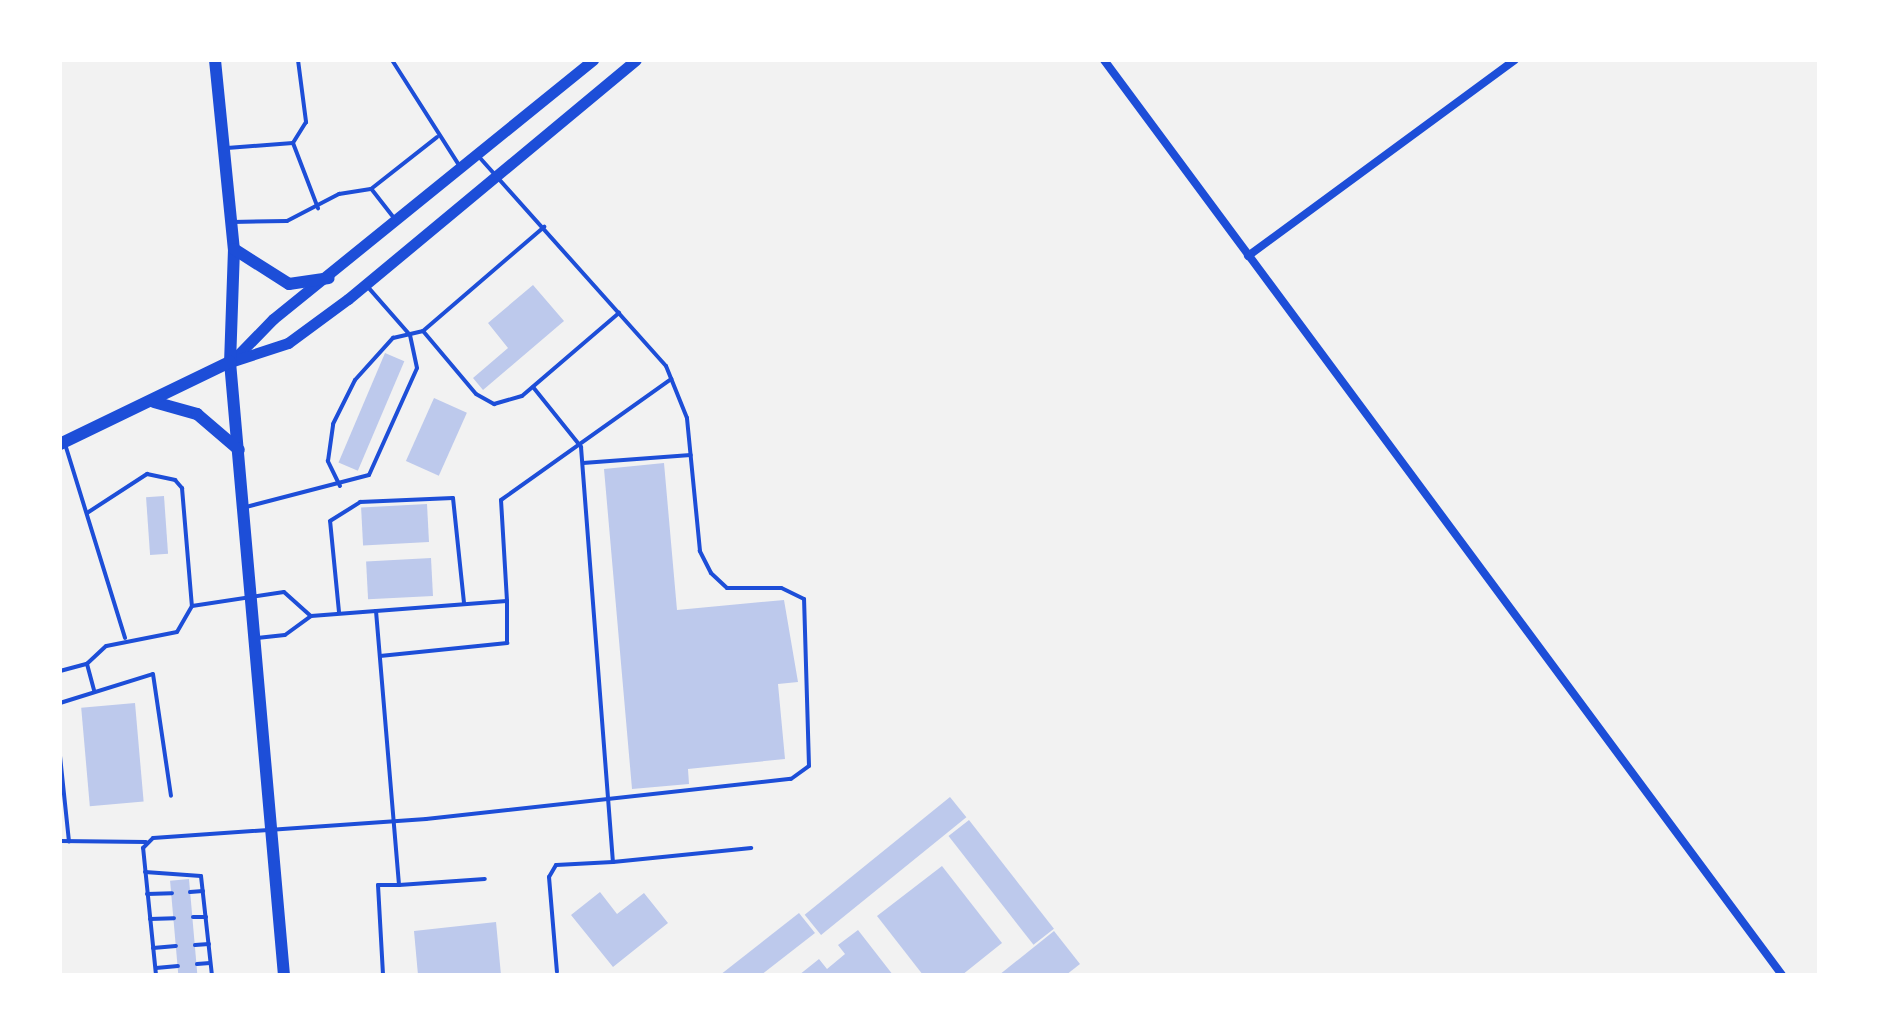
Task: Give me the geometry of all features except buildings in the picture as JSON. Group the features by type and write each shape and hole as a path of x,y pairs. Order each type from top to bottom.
{"main road":[{"path":"215,60 234,249 230,362 246,507 284,975"},
{"path":"230,362 593,60"},
{"path":"62,443 154,402 230,362 288,343 366,284 636,60"},
{"path":"234,249 289,284 329,278"},
{"path":"154,402 197,414 239,450"}],"street":[{"path":"1104,60 1782,975"},
{"path":"1248,256 1515,60"}],"lane":[{"path":"293,143 306,122 298,60"},
{"path":"392,60 437,137 462,170"},
{"path":"231,222 287,221 318,208 339,194 371,189 437,137"},
{"path":"224,149 293,143"},
{"path":"293,143 318,208"},
{"path":"60,841 146,842 274,826 394,820 610,799 791,779 809,766 804,599 781,588 727,588 711,573 700,551 691,455 671,379 619,313 478,156"},
{"path":"371,189 397,222"},
{"path":"340,486 328,461 333,424 355,380 393,338 423,331 544,227"},
{"path":"246,507 340,486 369,475 417,368 410,335 366,284"},
{"path":"423,331 464,380 494,404 533,387 619,313"},
{"path":"380,656 507,643 501,500 581,447 671,379"},
{"path":"533,387 581,447 613,862"},
{"path":"62,443 125,639"},
{"path":"583,463 691,455"},
{"path":"60,671 87,664 125,639 177,632 192,606 182,488 175,480 147,474 87,513"},
{"path":"339,613 330,521 360,502 453,498 464,602"},
{"path":"192,606 252,593 284,592 311,616"},
{"path":"257,638 285,635 311,616 507,601"},
{"path":"376,611 399,885"},
{"path":"87,664 94,690"},
{"path":"60,703 153,674 158,679 171,796"},
{"path":"60,756 69,842"},
{"path":"146,842 145,872 156,975"},
{"path":"557,972 549,877 556,865 751,848"},
{"path":"145,872 188,870 201,876 212,975"},
{"path":"383,975 378,885 485,879"},
{"path":"190,892 203,891"},
{"path":"147,894 172,893"},
{"path":"193,917 206,917"},
{"path":"150,919 174,918"},
{"path":"195,945 209,944"},
{"path":"153,948 176,946"},
{"path":"197,964 210,963"},
{"path":"155,968 178,966"}]}
